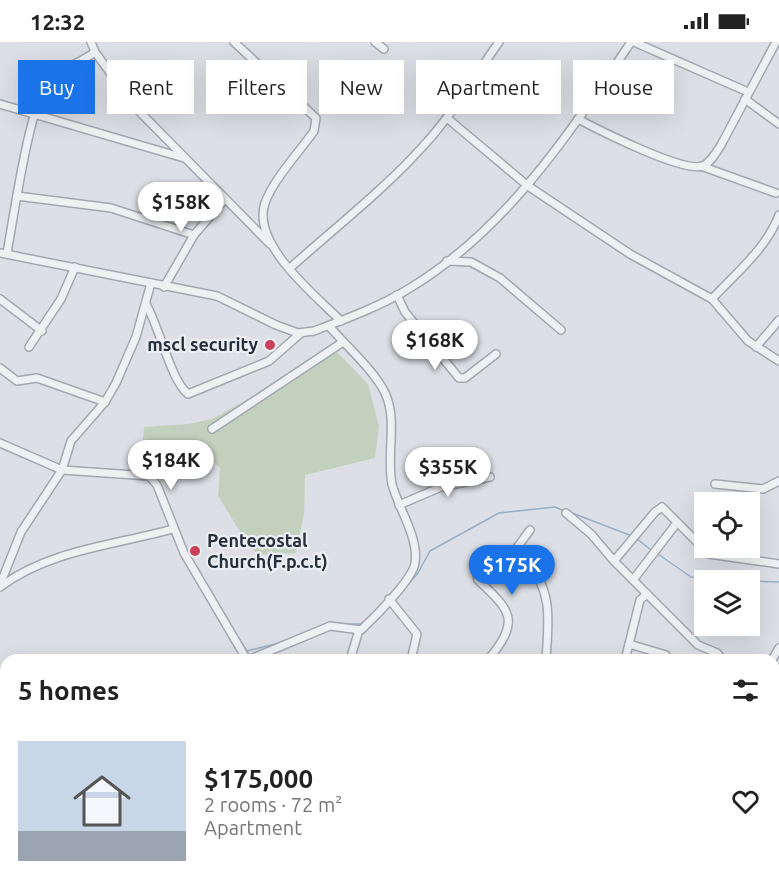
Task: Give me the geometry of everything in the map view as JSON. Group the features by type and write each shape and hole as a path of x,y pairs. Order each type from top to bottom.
{"street":[{"path":"91,42 95,52 135,107 270,244 341,321"},
{"path":"234,42 316,118 314,131 265,203 263,220 270,244"},
{"path":"375,42 384,49"},
{"path":"290,268 395,175 447,118 499,42"},
{"path":"186,159 35,114 3,253 217,296 276,325 301,333 329,326 397,295 482,234 528,186 632,42 748,92"},
{"path":"701,166 711,160 721,146 748,92 777,42"},
{"path":"82,60 95,52"},
{"path":"745,99 779,123"},
{"path":"0,104 18,109"},
{"path":"447,118 528,186 630,254 712,299 756,347 779,361"},
{"path":"578,119 652,153 691,166 701,166 776,193"},
{"path":"17,196 111,208 194,235"},
{"path":"164,287 194,235 225,199"},
{"path":"712,299 757,250 770,233 779,215"},
{"path":"447,261 471,262 493,274 524,297 561,330"},
{"path":"29,347 42,331 61,299 75,267"},
{"path":"0,586 2,572 21,532 62,470 77,432 105,402 131,351 151,283"},
{"path":"397,295 405,312 459,378 465,378 496,354"},
{"path":"0,299 42,331"},
{"path":"146,304 159,328 175,375 188,394 269,361 287,348 301,333"},
{"path":"756,347 779,320"},
{"path":"329,326 386,394 390,415 390,472 410,534 415,562 408,577 359,630 352,654"},
{"path":"212,429 343,342"},
{"path":"0,369 17,381 37,378 105,402"},
{"path":"0,443 62,470 149,476 157,485 184,553 244,654"},
{"path":"399,505 441,487 490,477"},
{"path":"716,484 763,489 779,481"},
{"path":"614,561 659,508 664,508 676,524 709,554 779,564"},
{"path":"566,513 591,534 614,561 702,648 718,654"},
{"path":"633,580 676,524"},
{"path":"0,586 17,575 52,559 173,529"},
{"path":"492,654 503,638 508,618 503,604 477,576 480,573 500,569 507,563 530,530"},
{"path":"507,563 527,563 542,584 549,613 546,654"},
{"path":"626,654 640,600 647,594"},
{"path":"389,599 417,634 414,654"},
{"path":"262,654 330,626 359,630"},
{"path":"629,644 662,654"}],"green space":[{"path":"336,351 368,384 379,426 375,458 305,475 304,514 296,553 260,555 251,549 218,496 220,468 208,456 151,468 142,449 144,427 188,424 212,419"}],"waterway":[{"path":"399,595 418,573 430,551 499,513 555,507 564,511"},
{"path":"572,513 632,536"},
{"path":"636,538 651,550"},
{"path":"658,554 694,577"},
{"path":"760,581 779,582"},
{"path":"338,624 365,622"},
{"path":"235,634 247,651 280,643"}],"place":[{"name":"mscl security","path":"270,345"},
{"name":"Pentecostal Church(F.p.c.t)","path":"195,551"}]}
